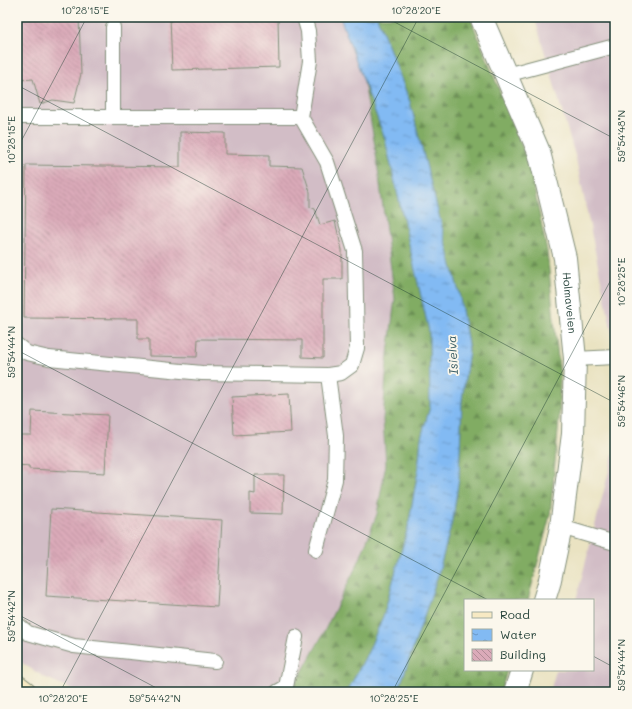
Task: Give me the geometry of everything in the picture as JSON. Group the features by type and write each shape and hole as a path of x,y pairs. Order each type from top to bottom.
{"street":[{"name":"Holmaveien","path":"481,17 539,152 565,258 575,359 573,434 561,527 544,599"},
{"path":"515,692 522,671"},
{"path":"17,686 25,692"}],"lane":[{"path":"17,345 27,353 50,358 202,372 328,375 341,373 352,365 357,348 355,251 327,162 301,117 310,61 308,31 304,17"},
{"path":"113,27 113,117"},
{"path":"506,75 615,46"},
{"path":"17,117 301,117"},
{"path":"575,359 615,358"},
{"path":"316,550 335,480 336,436 328,375"},
{"path":"561,527 615,543"},
{"path":"17,624 28,633 74,646 214,661"},
{"path":"277,692 286,687 296,637"}],"shaded area":[{"path":"17,17 340,17 364,82 375,146 395,299 387,362 383,420 386,464 377,514 360,559 337,607 290,692 78,692 44,677 17,660"},
{"path":"540,17 615,17 615,377 612,333 576,159 535,19"},
{"path":"615,447 615,692 550,692 556,671 594,671 594,599 576,599"}],"green space":[{"path":"377,17 470,17 529,164 547,251 560,378 559,421 550,515 528,599 464,599 464,671 507,671 501,692 398,692 438,575 453,518 459,477 462,400 469,350 459,293 410,102"},
{"path":"364,82 385,139 429,331 430,407 421,438 418,471 408,527 384,614 369,650 347,692 290,692 322,636 360,559 377,514 386,464 383,420 387,362 395,299 375,146"}],"water":[{"name":"Isielva","path":"340,17 377,17 410,102 459,293 469,350 462,400 459,477 453,518 438,575 398,692 347,692 369,650 384,614 408,527 418,471 421,438 430,407 429,331 385,139"}],"building":[{"path":"17,17 79,17 81,74 74,103 53,100 40,104 33,79 19,80"},
{"path":"170,17 278,17 279,67 172,70"},
{"path":"180,132 225,133 225,154 269,155 269,166 302,167 310,192 310,207 315,209 320,225 335,221 342,250 342,279 323,279 323,358 302,357 302,340 198,339 197,357 149,356 149,339 138,339 138,319 24,318 26,165 180,167"},
{"path":"289,394 291,432 234,435 232,397"},
{"path":"32,411 108,415 105,473 29,469 29,466 17,465 17,435 31,435"},
{"path":"255,475 284,475 283,514 250,513 250,493 255,494"},
{"path":"51,509 222,520 217,607 46,596"}]}
